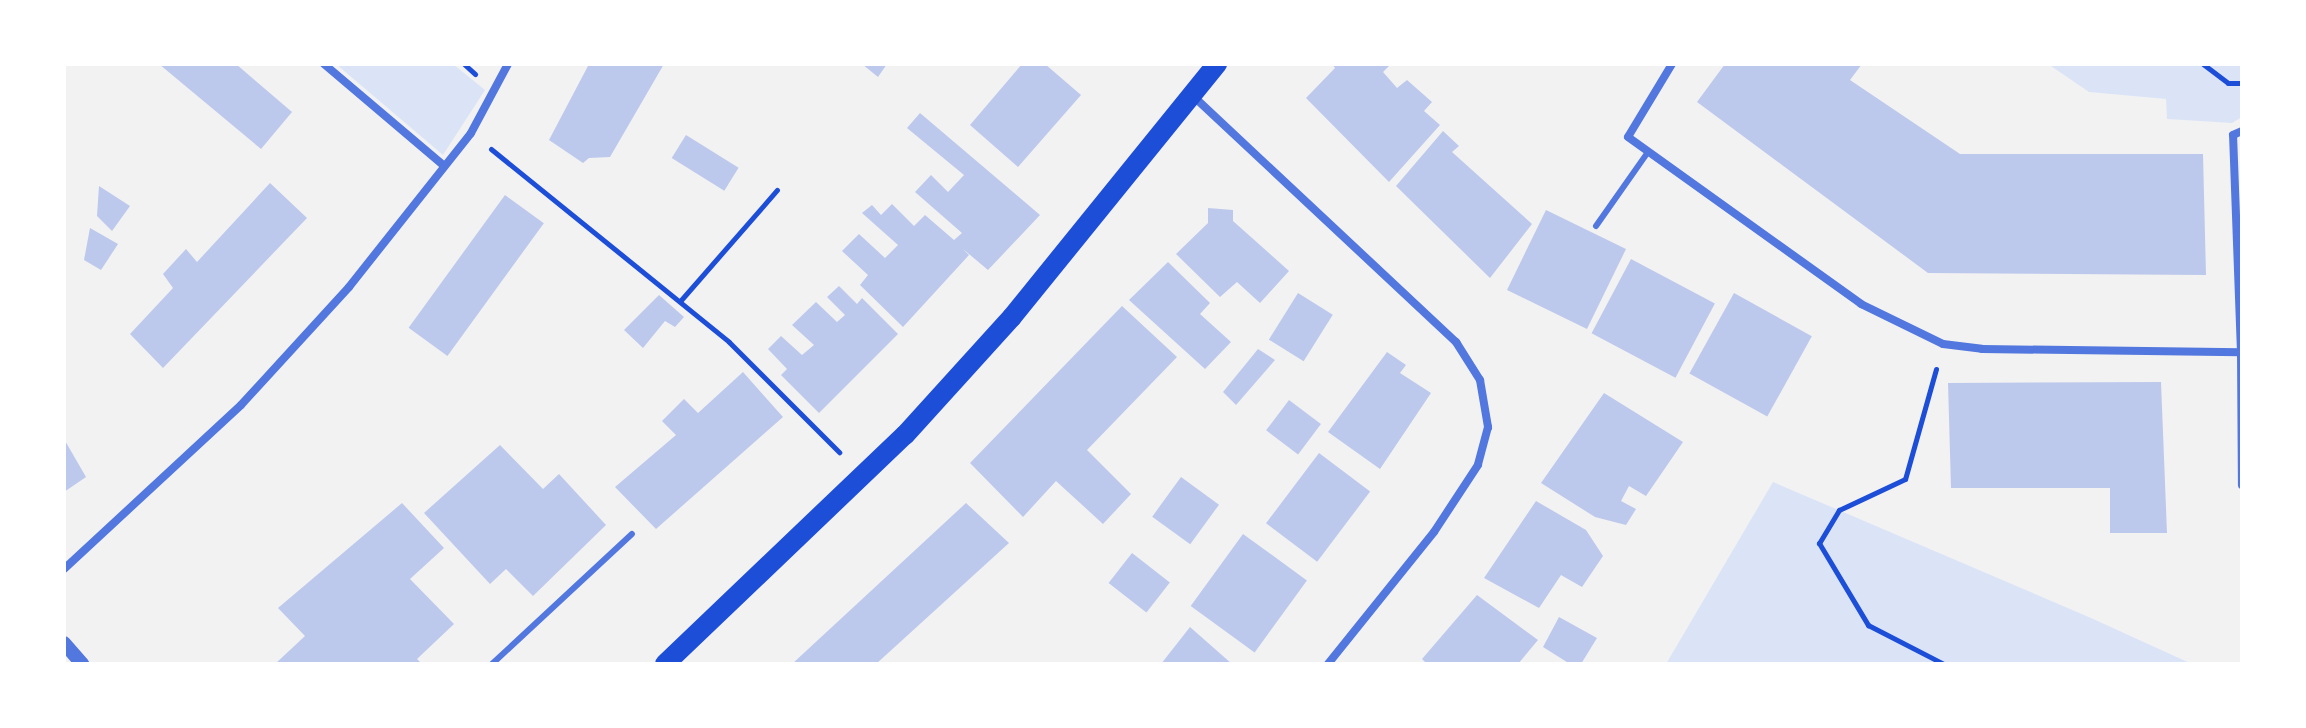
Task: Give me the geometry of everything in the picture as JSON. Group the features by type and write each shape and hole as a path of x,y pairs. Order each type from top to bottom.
{"main road":[{"path":"665,664 862,476 1012,317 1217,64"}],"street":[{"path":"324,64 443,165"},
{"path":"64,569 241,405 349,287 471,133 508,64"},
{"path":"1670,68 1628,137 1861,304 1943,344 1982,349 2241,352"},
{"path":"1192,95 1456,342 1480,380 1488,427 1478,465 1434,532 1328,664"},
{"path":"2242,131 2233,135 2241,352 2242,485"},
{"path":"64,643 82,664"}],"lane":[{"path":"1596,226 1648,152"},
{"path":"495,663 632,534"}],"path":[{"path":"2203,64 2228,83 2242,83"},
{"path":"471,133 681,300 862,476"},
{"path":"681,300 777,190"},
{"path":"1943,344 1905,479 1839,510 1819,543 1868,625 1944,664"}],"shaded area":[{"path":"336,64 453,64 485,90 443,155"},
{"path":"2048,64 2241,64 2242,117 2232,123 2167,119 2166,99 2089,92"},
{"path":"1773,482 2091,618 2192,664 1666,664"}],"building":[{"path":"159,64 236,64 292,112 261,149"},
{"path":"589,64 664,64 610,157 589,158 583,163 549,140"},
{"path":"862,64 887,64 878,77"},
{"path":"1022,64 1045,64 1081,95 1018,167 970,125"},
{"path":"1332,64 1391,64 1383,72 1397,88 1407,80 1432,102 1424,111 1440,125 1389,182 1306,98 1335,68"},
{"path":"1725,64 1862,64 1850,80 1960,154 2203,154 2206,275 1928,273 1697,102"},
{"path":"920,113 1040,215 988,270 963,249 969,255 903,327 860,285 868,275 842,251 859,234 885,258 898,245 862,213 872,205 881,215 892,204 914,226 925,215 954,240 962,233 915,192 931,175 948,192 964,175 907,128"},
{"path":"1443,131 1459,146 1452,152 1532,224 1490,278 1396,186"},
{"path":"686,135 739,168 724,191 672,158"},
{"path":"270,183 307,218 163,368 130,334 173,288 163,274 186,249 197,262"},
{"path":"99,186 130,206 112,231 97,216"},
{"path":"505,195 544,223 447,356 409,328"},
{"path":"1208,208 1233,210 1233,221 1289,271 1260,303 1237,282 1220,297 1176,254 1208,223"},
{"path":"1546,210 1626,249 1587,329 1507,290"},
{"path":"90,228 118,244 101,270 84,260"},
{"path":"1631,259 1715,304 1675,378 1592,333"},
{"path":"1168,262 1210,303 1200,314 1231,342 1205,369 1129,300"},
{"path":"839,286 857,304 862,298 898,334 819,413 781,375 787,369 768,349 781,336 802,355 814,345 792,325 816,302 837,322 845,315 827,297"},
{"path":"1298,293 1333,315 1304,361 1269,340"},
{"path":"1734,293 1812,336 1767,417 1689,373"},
{"path":"659,295 684,317 675,327 665,321 643,348 624,330"},
{"path":"1122,306 1177,357 1087,450 1131,494 1103,524 1056,481 1023,517 970,463"},
{"path":"1258,349 1275,360 1236,405 1223,392"},
{"path":"1387,352 1406,365 1400,373 1431,393 1380,469 1328,432"},
{"path":"743,372 783,417 656,529 615,487 676,435 662,421 684,399 698,413"},
{"path":"2161,382 2167,533 2110,533 2110,488 1951,488 1948,383"},
{"path":"1604,393 1683,442 1646,496 1629,486 1621,501 1636,509 1626,525 1595,517 1541,483"},
{"path":"1289,400 1321,424 1298,454 1266,430"},
{"path":"64,439 86,477 64,492"},
{"path":"500,445 543,489 559,474 606,525 533,596 506,569 490,584 424,513"},
{"path":"1319,453 1370,492 1317,562 1266,523"},
{"path":"1181,477 1219,505 1190,544 1152,517"},
{"path":"1536,501 1586,530 1603,556 1582,587 1561,575 1539,608 1484,578"},
{"path":"402,503 444,548 410,579 454,624 417,659 422,664 275,664 305,636 278,608"},
{"path":"966,503 1009,543 876,664 792,664"},
{"path":"1243,534 1307,580 1255,652 1191,606"},
{"path":"1132,553 1170,583 1146,612 1109,583"},
{"path":"1477,595 1538,640 1518,664 1427,664 1422,659"},
{"path":"1559,617 1597,638 1581,664 1570,664 1543,647"},
{"path":"1190,627 1232,664 1161,664"}]}
